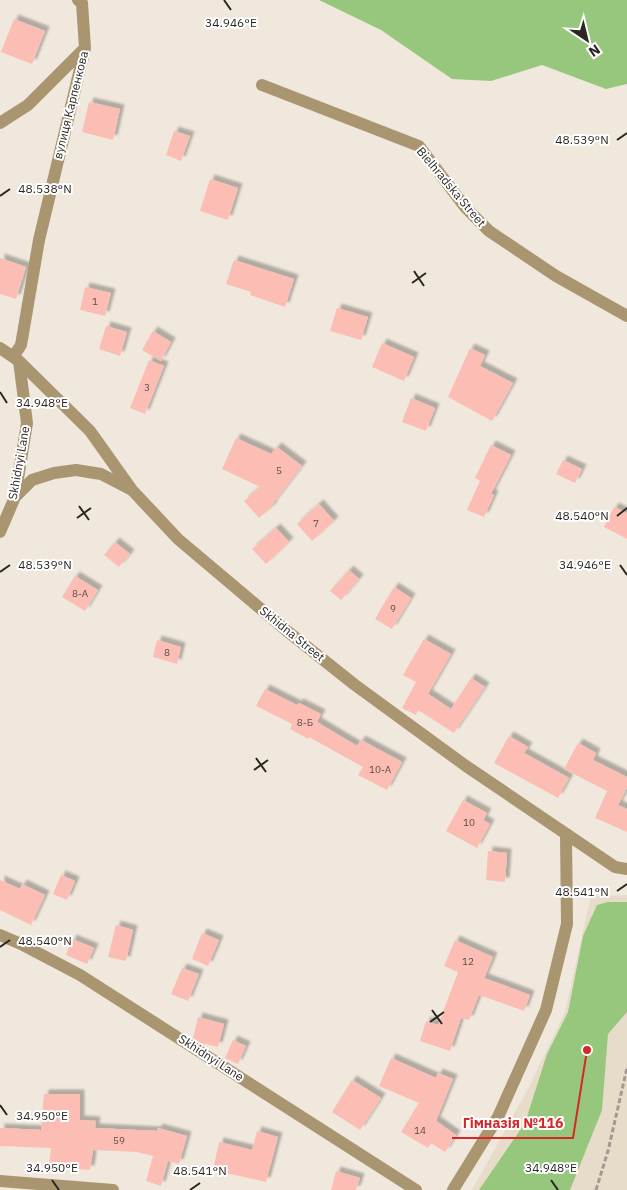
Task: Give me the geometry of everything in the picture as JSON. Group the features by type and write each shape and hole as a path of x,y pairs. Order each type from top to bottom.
{"street":[{"name":"вулиця Карпенкова","path":"16,359 21,345 39,240 85,48 82,3 78,0"},
{"path":"0,123 28,105 85,48"},
{"name":"Bielhradska Street","path":"262,86 419,146 465,207 489,231 556,276 627,316"},
{"name":"Skhidna Street","path":"0,348 16,359 90,431 132,490 178,539 287,631 348,679 466,766 616,867 627,869"},
{"name":"Skhidnyi Lane","path":"0,532 15,497 27,423 16,359"},
{"path":"15,497 32,480 54,473 76,470 101,474 132,490"},
{"path":"453,1190 498,1117 546,1010 568,924 566,835"},
{"name":"Skhidnyi Lane","path":"0,934 80,975 416,1190"},
{"path":"0,1180 113,1190"}],"path":[{"path":"596,1190 608,1151 627,1068"}],"shaded area":[{"path":"627,895 627,1190 472,1190 529,1087 565,1012 591,896"}],"green space":[{"path":"319,0 627,0 627,84 606,89 542,65 491,81 452,79 381,30"},
{"path":"608,902 627,902 627,1012 608,1034 602,1110 570,1190 479,1190 525,1123 547,1054 568,1012 583,936 597,905"}],"building":[{"path":"14,19 45,31 32,64 1,52"},
{"path":"89,102 120,109 113,140 82,132"},
{"path":"174,131 190,136 181,161 166,155"},
{"path":"210,179 238,188 228,220 200,211"},
{"path":"0,258 26,267 16,299 0,294"},
{"path":"234,260 294,279 285,307 250,295 251,292 226,284"},
{"path":"85,287 111,293 105,316 80,310"},
{"path":"337,308 368,317 361,340 330,331"},
{"path":"106,326 127,332 120,356 99,349"},
{"path":"153,331 171,342 161,361 142,350"},
{"path":"382,343 414,357 404,381 372,367"},
{"path":"470,348 485,355 480,366 513,383 492,421 448,397"},
{"path":"149,360 164,366 145,414 130,408"},
{"path":"411,398 435,408 426,431 402,422"},
{"path":"236,438 271,454 277,447 302,466 273,506 259,518 244,501 260,487 222,469"},
{"path":"491,445 511,455 491,494 494,495 484,517 467,510 480,481 475,478"},
{"path":"563,460 582,469 575,483 556,474"},
{"path":"319,504 334,521 312,541 297,524"},
{"path":"614,507 627,513 627,539 604,527"},
{"path":"276,528 289,542 266,564 252,549"},
{"path":"115,542 130,554 119,567 104,555"},
{"path":"349,570 359,579 341,600 330,591"},
{"path":"75,576 98,590 85,611 62,597"},
{"path":"394,587 411,598 392,629 375,619"},
{"path":"424,639 451,654 428,694 451,709 471,678 485,687 454,733 418,710 416,715 402,708 416,682 403,675"},
{"path":"157,640 181,647 177,664 153,657"},
{"path":"265,689 297,705 299,703 321,714 317,722 357,746 361,740 402,762 387,790 358,775 363,767 309,737 308,739 290,729 292,724 256,706"},
{"path":"509,736 528,747 524,753 569,778 558,798 494,763"},
{"path":"578,743 596,753 593,760 627,777 627,788 618,805 627,809 627,832 595,818 607,791 564,769"},
{"path":"463,800 487,813 483,820 490,824 477,848 446,831"},
{"path":"488,851 507,853 505,882 486,880"},
{"path":"61,875 75,881 67,900 53,894"},
{"path":"0,880 20,889 22,884 45,895 31,925 0,910"},
{"path":"116,925 133,930 126,961 108,957"},
{"path":"202,933 219,940 208,966 192,959"},
{"path":"72,939 94,948 87,964 66,955"},
{"path":"455,940 493,957 484,978 530,995 524,1011 479,995 469,1020 461,1018 450,1051 420,1041 426,1021 438,1025 458,972 444,966"},
{"path":"182,968 199,974 188,1001 171,994"},
{"path":"198,1017 224,1024 218,1047 201,1043 193,1038"},
{"path":"233,1040 246,1046 238,1064 225,1058"},
{"path":"391,1058 436,1078 438,1073 453,1079 436,1121 456,1135 445,1152 431,1143 428,1148 401,1132 419,1103 379,1086"},
{"path":"352,1080 381,1098 360,1130 332,1112"},
{"path":"44,1094 80,1094 80,1120 96,1121 95,1128 157,1131 158,1128 187,1136 179,1164 168,1161 161,1186 146,1181 153,1156 137,1152 93,1150 90,1170 49,1166 51,1148 0,1146 0,1128 41,1130"},
{"path":"257,1131 278,1137 266,1182 213,1170 219,1142 252,1150"},
{"path":"336,1171 360,1178 356,1190 331,1190"}],"place":[{"name":"Гімназія №116","path":"587,1050"}]}
